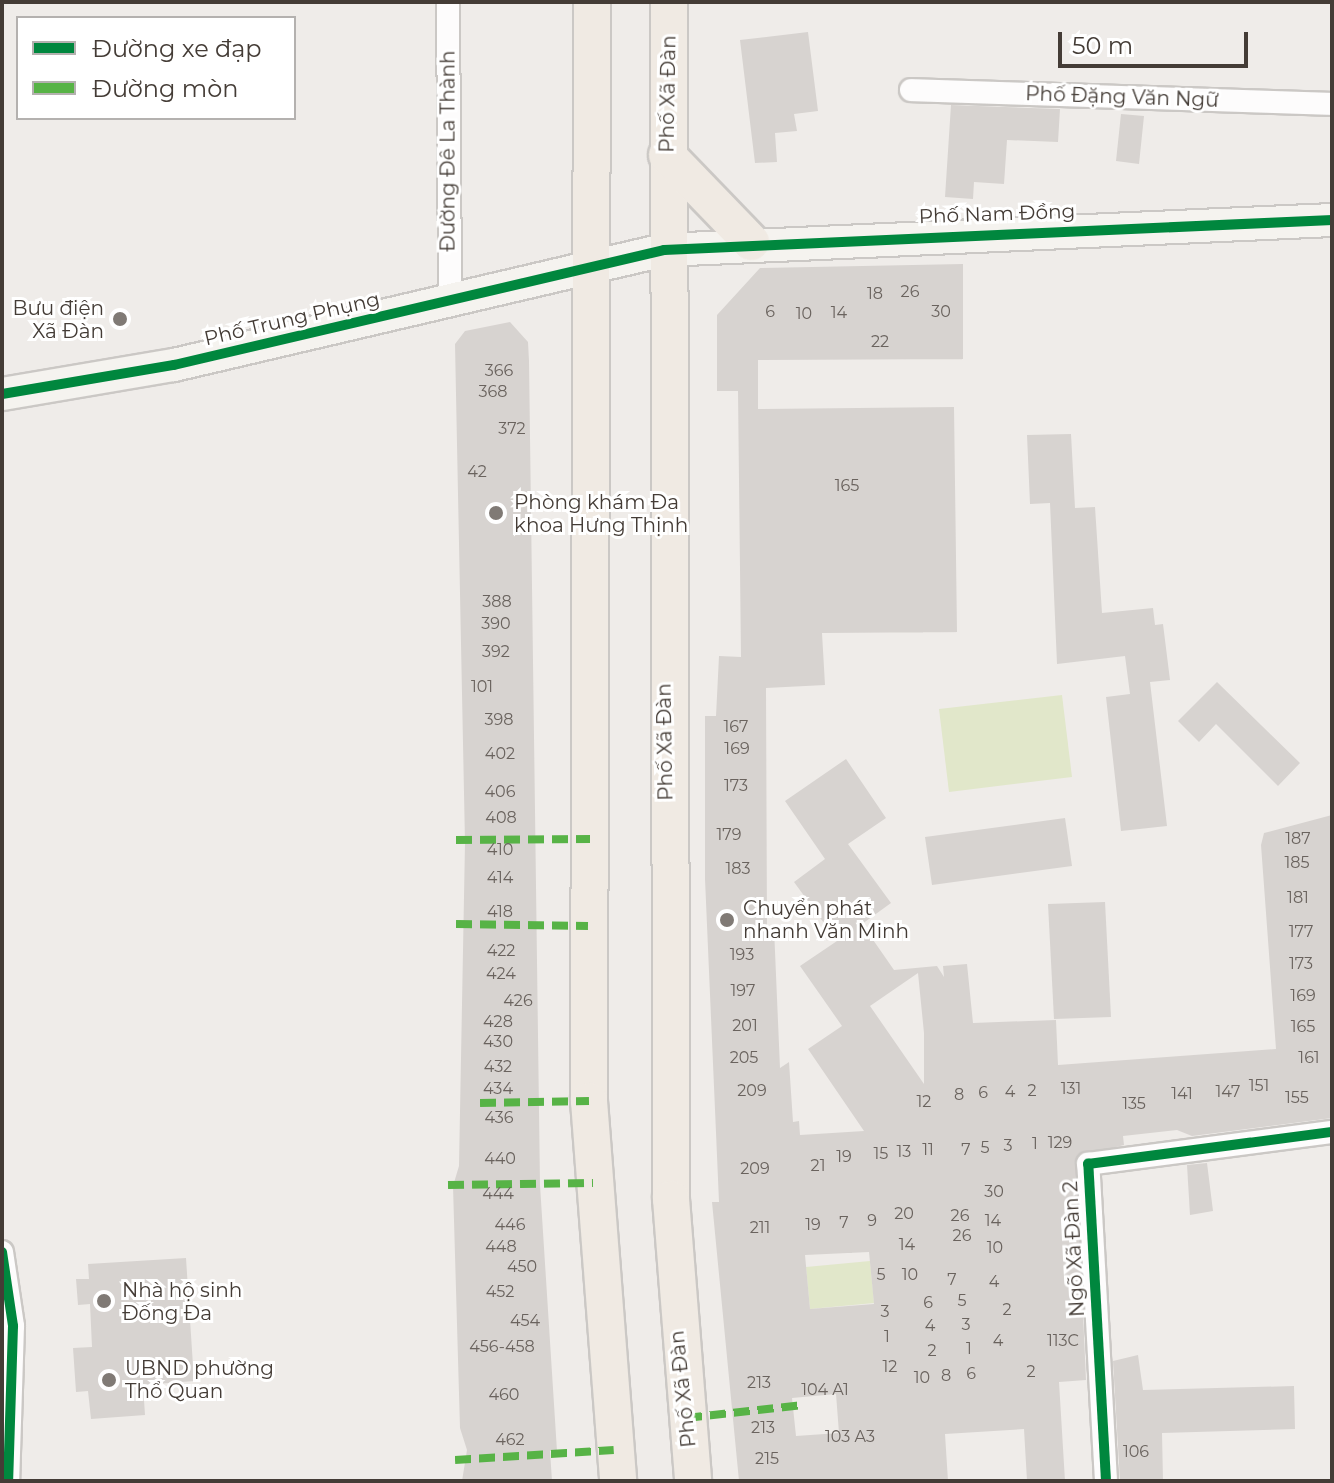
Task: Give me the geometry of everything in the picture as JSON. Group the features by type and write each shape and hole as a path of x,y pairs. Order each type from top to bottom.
{"main road":[{"path":"592,2 588,266 589,1101 618,1481"},
{"name":"Phố Xã Đàn","path":"669,2 664,250 671,1199 693,1481"},
{"path":"667,155 751,242"}],"street":[{"name":"Đường Đê La Thành","path":"448,2 450,299"},
{"name":"Phố Đặng Văn Ngữ","path":"911,90 1332,104"},
{"name":"Phố Nam Đồng","path":"588,266 664,250 751,242 1332,220"},
{"name":"Phố Trung Phụng","path":"2,394 174,365 588,266"},
{"name":"Ngõ Xã Đàn 2","path":"1106,1481 1088,1164 1332,1132"},
{"path":"2,1252 13,1326 8,1481"}],"green space":[{"path":"1062,695 1072,777 949,792 939,709"},
{"path":"870,1261 874,1303 810,1309 806,1267"}],"building":[{"path":"808,32 818,111 794,114 797,131 775,133 777,162 755,163 740,40"},
{"path":"951,105 1060,109 1058,142 1007,140 1004,184 974,182 973,199 945,197"},
{"path":"1121,114 1144,116 1139,164 1116,161"},
{"path":"963,264 963,359 758,360 758,409 954,407 957,632 822,633 825,685 766,688 767,928 774,928 780,1068 789,1062 793,1122 799,1121 800,1135 864,1131 808,1049 842,1026 800,966 837,941 794,882 825,859 785,801 846,759 886,818 848,844 891,903 862,924 894,970 937,966 944,977 943,966 967,964 973,1023 1056,1020 1058,1065 1276,1049 1261,845 1264,833 1332,815 1332,1118 1192,1136 1177,1130 1123,1136 1124,1145 1076,1157 1086,1380 1059,1382 1065,1481 1027,1481 1024,1429 945,1434 948,1481 739,1481 712,1202 719,1202 705,879 705,716 716,716 719,656 741,657 738,391 717,391 717,315 760,268","holes":["918,973 924,1033 924,1084 870,1006","869,1252 874,1304 810,1309 805,1255","836,1394 839,1433 796,1436 792,1398"]},
{"path":"510,322 528,342 529,361 540,1185 557,1451 550,1451 552,1481 462,1481 467,1450 460,1428 453,1186 459,1166 465,843 455,344 465,331"},
{"path":"1071,434 1075,508 1095,507 1102,613 1153,608 1155,625 1163,624 1170,680 1150,682 1167,826 1121,831 1106,697 1130,694 1125,656 1057,664 1050,503 1030,504 1027,435"},
{"path":"1217,682 1300,763 1278,786 1216,724 1199,742 1178,721"},
{"path":"1065,818 1072,866 932,885 925,837"},
{"path":"1105,902 1111,1017 1054,1019 1048,904"},
{"path":"1207,1163 1213,1211 1190,1215 1187,1165"},
{"path":"186,1258 194,1381 143,1385 145,1415 91,1419 88,1391 76,1392 73,1348 92,1347 90,1304 78,1305 76,1279 89,1279 88,1264"},
{"path":"1138,1355 1143,1390 1294,1386 1295,1429 1162,1433 1163,1481 1120,1481 1113,1361"}],"marked path":[{"path":"456,840 590,839"},
{"path":"456,924 588,926"},
{"path":"480,1103 589,1101"},
{"path":"448,1185 593,1183"},
{"path":"686,1418 803,1405"},
{"path":"455,1460 614,1450"}],"cycle path":[{"path":"2,394 174,365 664,250 1332,220"},
{"path":"1106,1481 1088,1164 1332,1132"},
{"path":"2,1252 13,1326 8,1481"}],"place":[{"name":"Bưu điện Xã Đàn","path":"120,319"},
{"name":"Phòng khám Đa khoa Hưng Thịnh","path":"496,513"},
{"name":"Chuyển phát nhanh Văn Minh","path":"727,920"},
{"name":"Nhà hộ sinh Đống Đa","path":"104,1301"},
{"name":"UBND phường Thổ Quan","path":"109,1380"}]}
